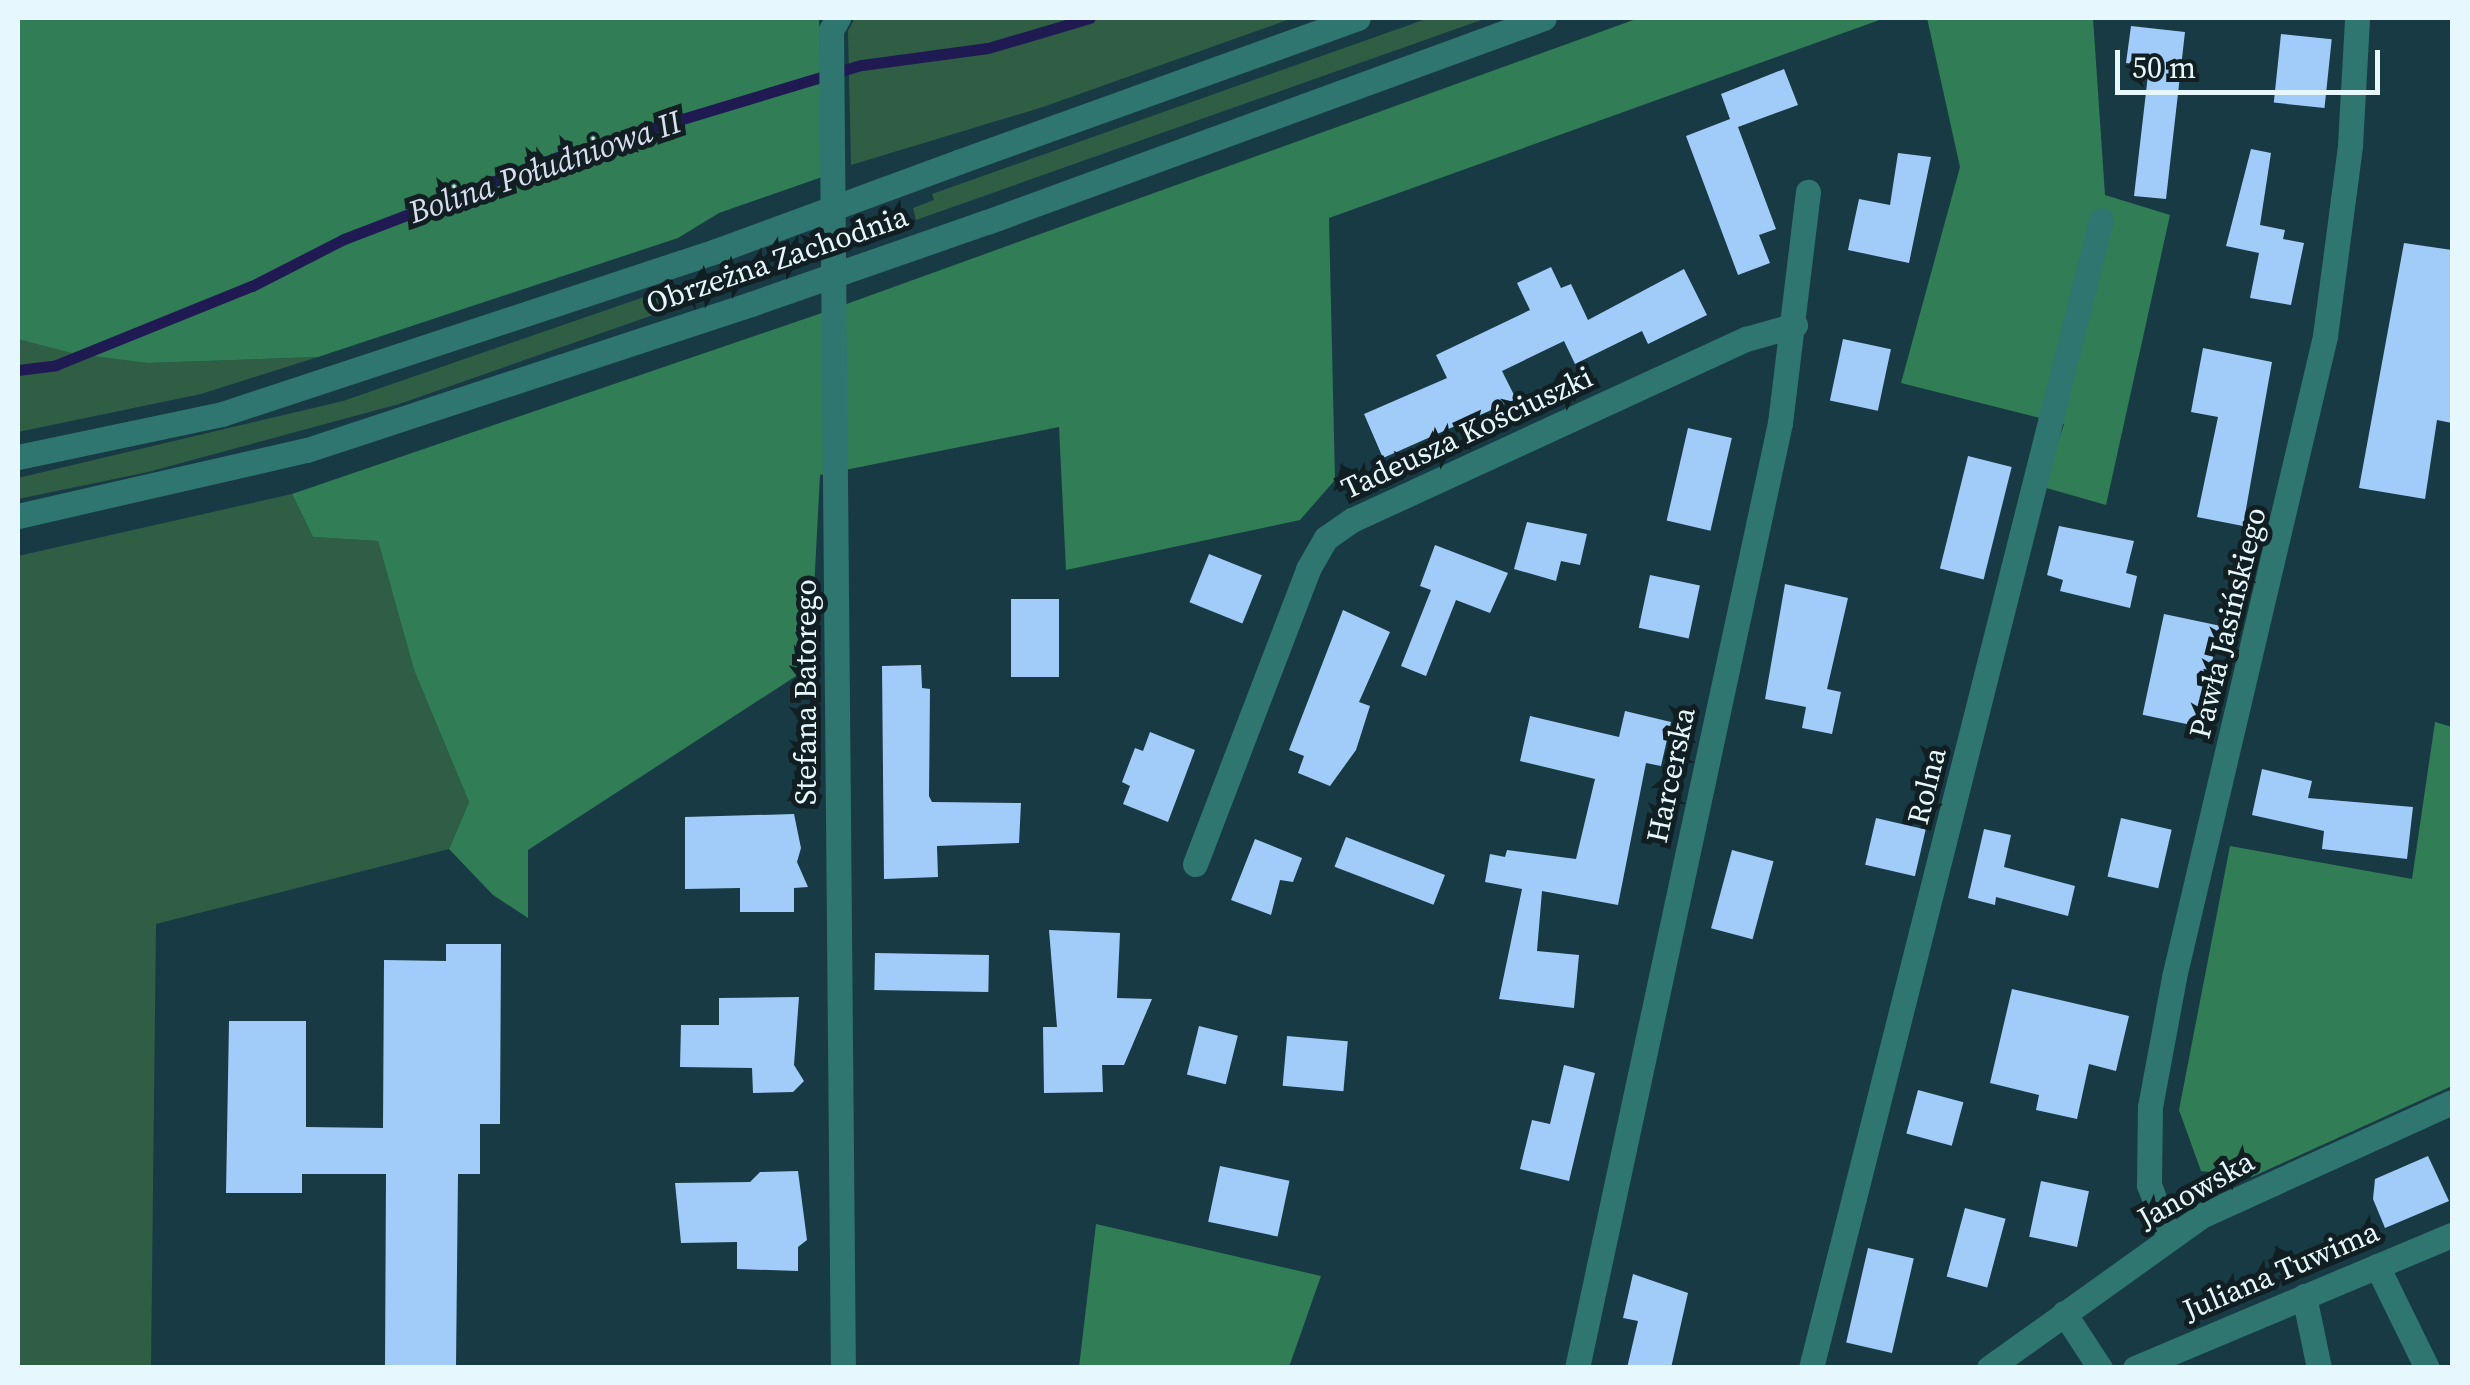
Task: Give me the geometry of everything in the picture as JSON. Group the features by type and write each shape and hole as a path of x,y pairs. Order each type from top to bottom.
{"street":[{"name":"Obrzeżna Zachodnia","path":"18,456 222,414 716,251 1358,18"},
{"name":"Obrzeżna Zachodnia","path":"18,516 307,450 752,304 987,222 1544,18"},
{"name":"Pawła Jasińskiego","path":"2168,1238 2150,1185 2150,1107 2174,977 2303,452 2326,336 2350,145 2357,18"},
{"name":"Stefana Batorego","path":"834,24 843,1368"},
{"name":"Harcerska","path":"1576,1368 1780,422 1795,325 1808,192"},
{"name":"Rolna","path":"1811,1368 2100,220"},
{"name":"Tadeusza Kościuszki","path":"1195,864 1308,569 1326,538 1352,520 1746,339 1795,325"},
{"name":"Janowska","path":"1989,1368 2203,1216 2452,1102"},
{"name":"Juliana Tuwima","path":"2135,1368 2452,1236"},
{"path":"2377,1266 2427,1368"},
{"path":"2304,1296 2319,1368"},
{"path":"2064,1313 2100,1368"}],"green space":[{"path":"18,18 819,18 825,176 719,213 678,238 318,357 148,363 72,353 18,339"},
{"path":"855,18 1293,18 1043,107 851,165 848,31"},
{"path":"1429,18 1487,18 916,220 913,208 934,200 932,194"},
{"path":"1639,18 1885,18 1329,218 1335,480 1300,520 1066,570 1059,427 820,475 810,667 528,850 528,918 493,895 449,849 469,802 414,670 378,541 313,537 292,494 816,315"},
{"path":"1927,18 2093,18 2105,195 2170,215 2106,505 2043,487 2064,424 1901,383 1960,167"},
{"path":"728,268 739,285 399,404 148,472 18,499 18,478 343,401"},
{"path":"18,339 148,363 318,357 201,394 18,432"},
{"path":"292,494 313,537 378,541 414,670 469,802 449,849 156,924 151,1367 18,1368 18,556"},
{"path":"2435,722 2452,727 2452,1086 2252,1177 2201,1171 2179,1110 2230,846 2412,879"},
{"path":"1096,1224 1321,1276 1289,1367 1079,1367"}],"building":[{"path":"2131,26 2185,32 2166,199 2134,196 2149,66 2126,63"},
{"path":"2281,34 2332,39 2325,108 2274,103"},
{"path":"1784,69 1798,105 1738,127 1776,229 1759,235 1770,263 1738,275 1686,136 1730,119 1721,94"},
{"path":"2251,149 2271,153 2260,225 2285,230 2283,239 2304,243 2291,305 2250,298 2259,253 2226,246"},
{"path":"1898,153 1931,157 1909,263 1848,250 1859,199 1890,205"},
{"path":"2404,243 2452,250 2452,423 2437,420 2425,499 2359,488"},
{"path":"1551,267 1561,288 1571,284 1588,320 1684,269 1707,315 1648,344 1642,331 1575,364 1564,341 1502,371 1516,399 1383,458 1364,414 1447,378 1436,355 1530,310 1517,283"},
{"path":"1843,339 1891,349 1878,411 1830,401"},
{"path":"2203,348 2272,362 2243,526 2197,517 2218,417 2191,412"},
{"path":"1688,428 1732,438 1710,531 1667,521"},
{"path":"1968,456 2012,467 1984,579 1940,569"},
{"path":"1527,522 1587,534 1580,565 1561,561 1556,581 1514,569"},
{"path":"2059,526 2134,541 2126,573 2137,576 2130,608 2060,591 2063,580 2047,575"},
{"path":"1435,545 1508,573 1490,613 1456,600 1426,676 1401,666 1431,590 1420,586"},
{"path":"1209,554 1262,575 1242,624 1190,602"},
{"path":"1650,575 1700,586 1689,638 1639,628"},
{"path":"1785,584 1848,598 1827,689 1841,692 1832,734 1802,728 1806,707 1765,699"},
{"path":"1011,599 1059,599 1059,677 1011,677"},
{"path":"1343,610 1390,632 1359,702 1370,706 1356,750 1330,786 1298,773 1304,756 1289,750"},
{"path":"2164,614 2220,626 2198,727 2143,715"},
{"path":"921,665 922,688 930,689 932,802 1021,803 1019,843 937,846 938,877 884,879 882,666"},
{"path":"1625,711 1671,722 1661,766 1646,763 1618,905 1542,891 1537,951 1579,955 1574,1008 1499,999 1522,889 1485,882 1490,854 1505,857 1507,850 1576,859 1595,779 1520,761 1530,716 1619,737"},
{"path":"1150,732 1195,750 1168,822 1123,804 1130,786 1122,782 1135,748 1143,751"},
{"path":"2262,769 2312,781 2308,798 2413,807 2407,859 2322,849 2324,831 2252,815"},
{"path":"794,814 801,848 797,862 808,887 794,888 794,912 740,912 740,888 685,889 685,817"},
{"path":"1876,818 1926,829 1915,876 1865,865"},
{"path":"2121,818 2172,830 2158,888 2108,876"},
{"path":"1984,829 2011,835 2004,867 2075,886 2068,916 1996,897 1995,905 1968,898"},
{"path":"1346,837 1445,875 1433,905 1335,867"},
{"path":"1255,839 1302,858 1293,882 1280,880 1271,915 1231,900"},
{"path":"1732,850 1774,861 1753,939 1711,928"},
{"path":"1049,930 1120,933 1117,998 1152,999 1124,1065 1102,1065 1103,1092 1044,1093 1043,1027 1057,1027"},
{"path":"446,944 501,944 500,1124 480,1124 480,1174 458,1174 456,1368 385,1368 386,1174 302,1174 302,1193 226,1193 229,1021 306,1021 306,1127 383,1128 384,960 446,961"},
{"path":"875,953 989,955 988,992 874,990"},
{"path":"2012,989 2129,1016 2116,1071 2089,1064 2077,1119 2036,1110 2039,1095 1990,1083"},
{"path":"799,997 794,1065 804,1081 793,1092 753,1093 752,1068 680,1067 681,1025 719,1025 719,998"},
{"path":"1199,1026 1238,1036 1226,1084 1187,1075"},
{"path":"1287,1036 1348,1041 1343,1091 1283,1086"},
{"path":"1564,1065 1595,1073 1569,1181 1520,1169 1532,1120 1550,1124"},
{"path":"1918,1090 1963,1102 1952,1146 1906,1133"},
{"path":"2428,1156 2449,1201 2385,1228 2373,1199 2375,1179"},
{"path":"1220,1166 1289,1181 1278,1237 1208,1222"},
{"path":"798,1171 807,1240 798,1247 798,1271 737,1269 737,1242 681,1243 675,1183 750,1182 760,1172"},
{"path":"2041,1181 2089,1191 2077,1247 2029,1237"},
{"path":"1965,1208 2006,1219 1987,1287 1947,1277"},
{"path":"1868,1248 1914,1259 1892,1353 1846,1343"},
{"path":"1633,1274 1688,1293 1671,1368 1627,1368 1638,1321 1623,1318"}],"waterway":[{"name":"Bolina Południowa II","path":"18,370 56,365 252,286 344,239 563,155 862,65 988,48 1090,18"}]}
